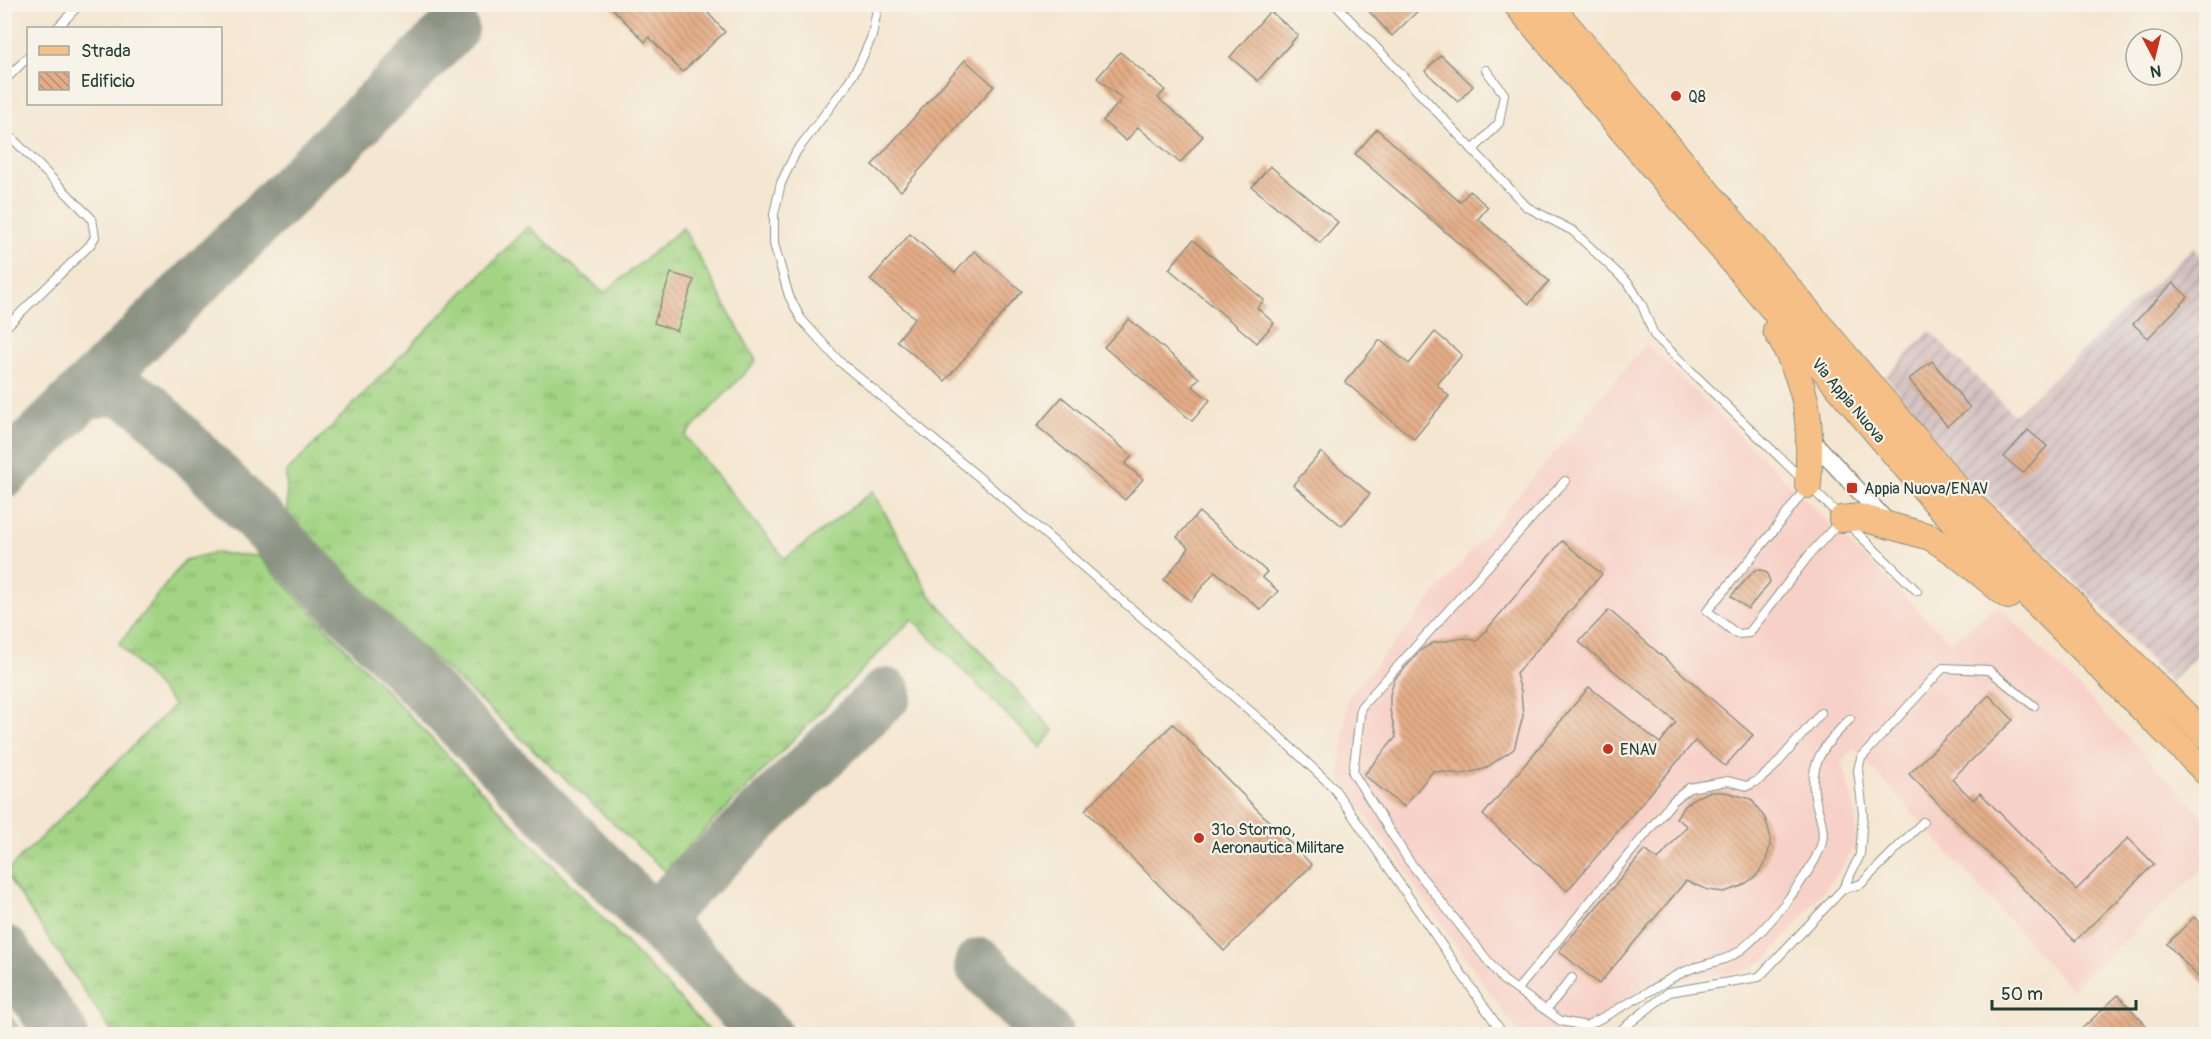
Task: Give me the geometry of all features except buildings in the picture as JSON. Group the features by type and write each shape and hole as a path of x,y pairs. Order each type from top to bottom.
{"main road":[{"name":"Via Appia Nuova","path":"1516,4 1937,504 2206,772"},
{"name":"Via Appia Nuova","path":"1549,4 1966,499 2206,735"},
{"path":"1732,261 1771,321 1792,360 1806,395 1809,412 1808,485"},
{"path":"1842,519 1859,517 1930,537 1940,542 2094,662"}],"street":[{"path":"1809,437 1891,526"}],"lane":[{"path":"58,27 81,4"},
{"path":"878,4 872,36 860,63 846,86 796,152 781,183 774,214 774,244 789,296 801,319 839,361 1022,514 1271,729 1333,787 1503,1035"},
{"path":"1335,4 1527,207 1573,231 1629,284 1642,305 1654,334 1917,591"},
{"path":"4,81 27,58"},
{"path":"1473,150 1499,123 1504,94 1486,70"},
{"path":"4,130 92,219 95,237 90,245 4,328"},
{"path":"1565,481 1361,707 1353,773 1409,861 1503,980 1561,1021 1586,1026 1685,971 1732,956 1747,945 1765,927 1813,864 1822,841 1821,818 1815,801 1813,781 1815,765 1828,741 1850,719"},
{"path":"1808,485 1776,528 1707,611 1737,634 1749,633 1810,555 1842,519"},
{"path":"1616,1035 1669,992 1759,977 1843,890 1860,855 1863,814 1858,770 1861,758 1942,668 1989,670 2034,706"},
{"path":"1517,990 1673,801 1689,788 1728,781 1747,786 1759,780 1774,767 1821,713"},
{"path":"1843,890 1861,884 1923,822"},
{"path":"1546,1010 1572,978"}],"shaded area":[{"path":"2193,247 2206,264 2206,647 2170,682 2094,599 1958,470 1886,376 1930,331 2014,415"},
{"name":"ENAV","path":"1646,344 1951,642 1998,605 2206,818 2206,866 2071,989 1854,748 1842,761 1857,818 1854,848 1839,872 1768,958 1746,971 1676,980 1584,1034 1519,1034 1340,778 1347,699"}],"green space":[{"path":"528,226 604,293 683,228 756,361 685,436 785,559 873,491 930,595 1054,731 1040,748 912,619 665,871 321,554 288,518 286,473"},
{"path":"213,553 258,556 713,1034 113,1034 5,873 174,705 119,644 185,560"},
{"path":"5,1008 22,1034 5,1034"}],"taxiway":[{"path":"4,472 453,29"},
{"path":"80,397 100,391 115,391 131,396 148,407 766,1034"},
{"path":"642,908 661,911 886,694"},
{"path":"4,951 62,1034"},
{"path":"980,964 1047,1034"}],"place":[{"name":"Q8","path":"1676,96"},
{"name":"Appia Nuova/ENAV","path":"1852,488"},
{"name":"ENAV","path":"1608,749"},
{"name":"31º Stormo, Aeronautica Militare","path":"1199,838"}]}
